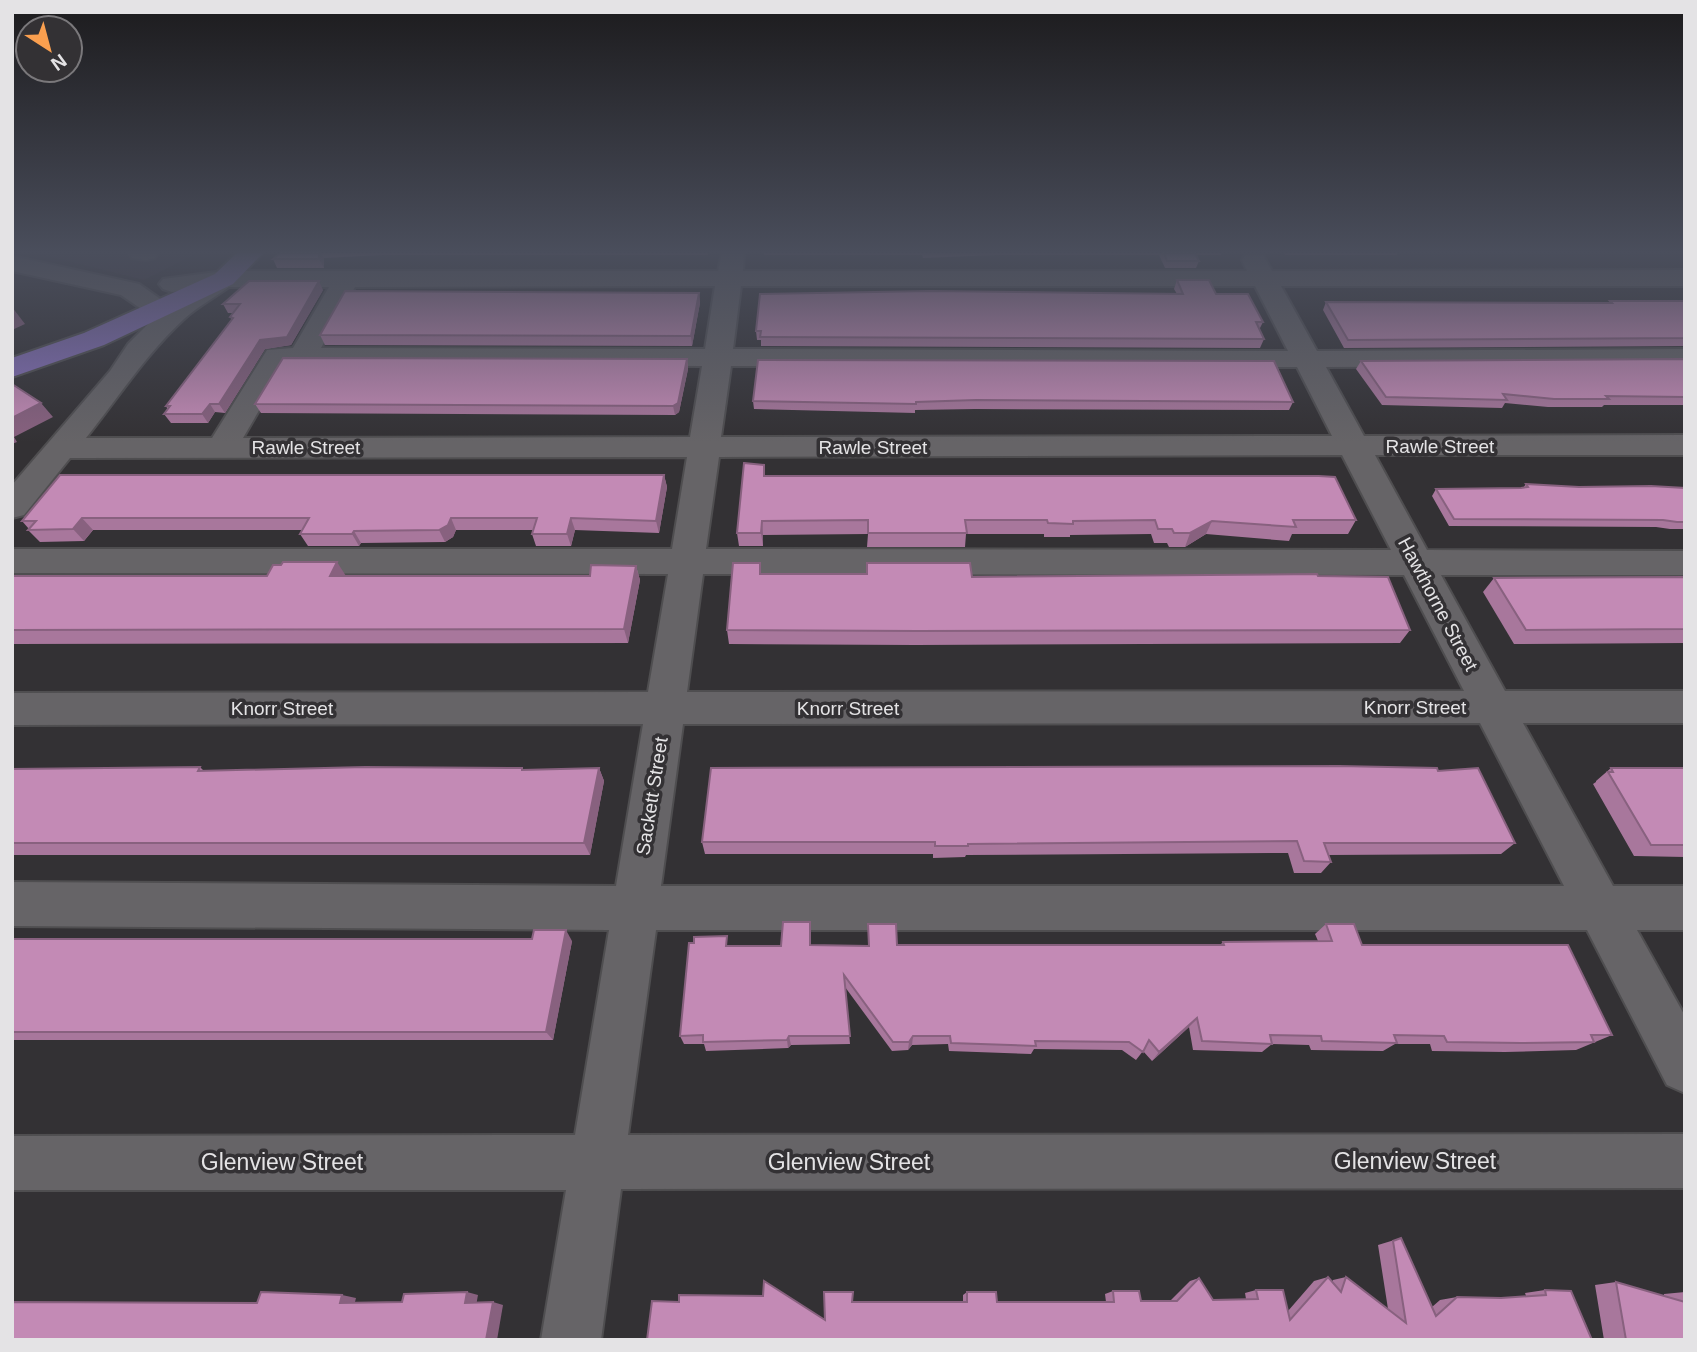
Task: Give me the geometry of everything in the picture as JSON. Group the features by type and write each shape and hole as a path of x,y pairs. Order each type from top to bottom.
{"main road":[{"path":"40,356 77,329 114,316"},
{"path":"94,339 131,316"},
{"path":"12,369 40,356 111,336 135,342 138,350"}],"street":[{"path":"12,507 120,377 138,350 172,316"},
{"path":"120,377 192,316"},
{"path":"302,356 325,316"},
{"name":"Sackett Street","path":"571,1340 723,316"},
{"name":"Hawthorne Street","path":"1284,316 1685,1067"},
{"path":"222,447 277,356 1306,359 1685,357"},
{"name":"Rawle Street","path":"61,448 1685,445"},
{"path":"12,561 1685,563"},
{"name":"Knorr Street","path":"12,709 1685,707"},
{"path":"12,904 635,908 1685,908"},
{"name":"Glenview Street","path":"12,1163 1685,1161"}],"building":[{"path":"299,316 287,337 260,340 219,404 210,404 202,414 164,414 170,406 166,406 233,318 230,317"},
{"path":"331,316 695,316 691,336 320,335"},
{"path":"758,316 1260,316 1263,322 1256,322 1264,339 760,337 761,331 756,331"},
{"path":"1334,316 1685,316 1685,338 1348,340"},
{"path":"283,358 687,359 678,403 673,406 255,404"},
{"path":"1685,359 1685,397 1606,396 1609,399 1554,399 1503,394 1507,400 1386,397 1361,361"},
{"path":"758,360 1274,361 1293,402 976,400 916,404 753,401"},
{"path":"12,384 41,403 12,418"},
{"path":"744,463 764,465 764,476 1335,477 1356,520 1293,520 1296,527 1212,521 1190,533 1158,529 1155,520 1073,521 1073,524 1048,523 1047,520 965,520 967,533 868,533 868,520 762,521 761,533 737,533"},
{"path":"60,475 664,475 656,521 571,518 567,534 532,534 537,518 451,518 448,525 439,530 354,531 352,534 300,534 309,518 82,518 73,529 28,530 36,521 22,521"},
{"path":"1526,484 1685,488 1685,522 1454,519 1436,489 1521,488 1528,487"},
{"path":"283,562 337,562 330,576 590,576 591,565 636,566 624,629 12,630 12,576 267,576 273,565 281,565"},
{"path":"733,563 760,563 760,574 867,574 867,563 970,563 972,577 1317,574 1388,577 1410,630 727,630"},
{"path":"1685,577 1685,629 1526,630 1494,578"},
{"path":"200,767 198,771 365,767 522,770 599,768 584,843 12,843 12,769"},
{"path":"711,768 1437,768 1438,771 1478,768 1515,843 1324,843 1331,862 1304,861 1297,841 968,846 935,846 935,842 702,842"},
{"path":"1611,768 1685,768 1685,845 1651,845 1608,772 1613,772"},
{"path":"783,922 810,922 810,945 869,946 868,924 896,924 897,945 1224,945 1223,942 1332,941 1326,924 1354,924 1362,945 1568,945 1612,1035 1591,1035 1594,1042 1521,1043 1447,1042 1444,1036 1394,1035 1397,1043 1322,1041 1321,1036 1270,1035 1272,1044 1202,1041 1197,1018 1159,1052 1149,1040 1143,1052 1129,1042 1035,1041 1036,1046 951,1043 950,1036 913,1036 909,1042 893,1042 844,975 850,1036 789,1036 787,1040 703,1042 703,1035 680,1036 689,943 694,943 694,937 727,936 726,946 781,946"},
{"path":"534,930 566,930 546,1032 12,1032 12,939 532,939"},
{"path":"1401,1238 1436,1316 1457,1297 1501,1298 1546,1295 1545,1290 1571,1291 1592,1340 647,1340 652,1301 679,1302 679,1295 763,1296 764,1281 825,1320 824,1292 853,1292 852,1302 967,1302 967,1292 996,1292 997,1302 1114,1302 1113,1291 1139,1291 1141,1301 1177,1301 1199,1278 1213,1300 1258,1299 1256,1290 1283,1290 1290,1320 1328,1277 1341,1292 1346,1277 1406,1323 1393,1241"},
{"path":"1616,1282 1685,1302 1685,1340 1626,1340"},
{"path":"261,1292 342,1295 340,1303 402,1302 404,1294 467,1292 465,1303 493,1302 486,1340 12,1340 12,1302 257,1303"}]}
